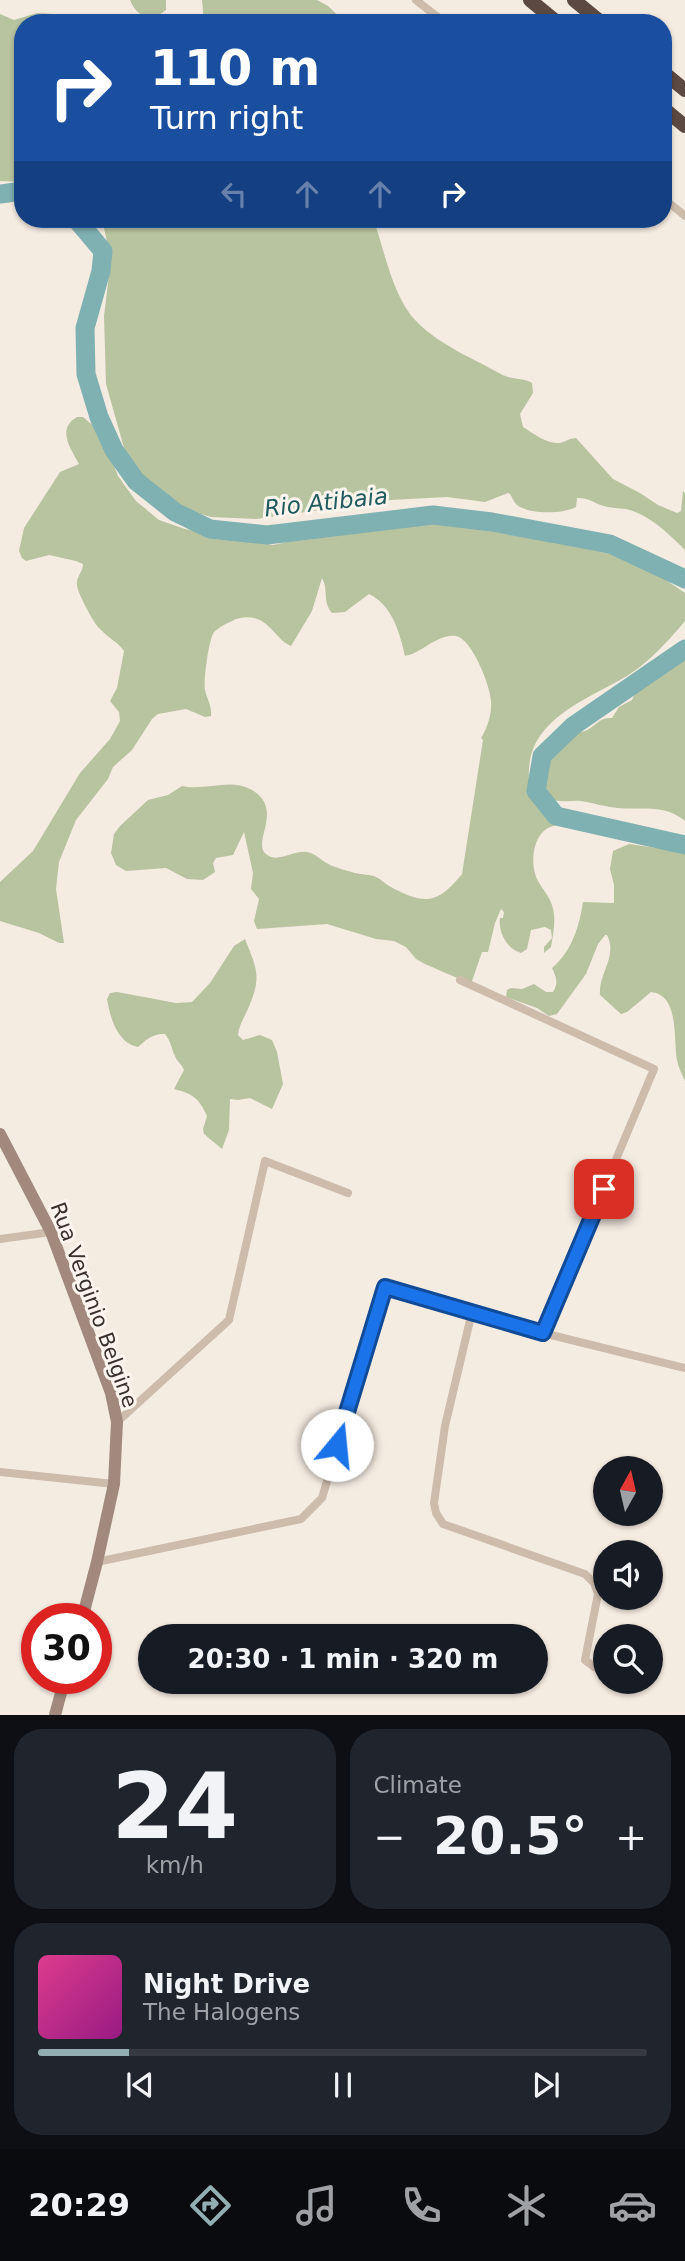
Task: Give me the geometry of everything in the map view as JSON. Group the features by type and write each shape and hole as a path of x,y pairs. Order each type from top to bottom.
{"highway":[{"path":"530,0 547,14"},
{"path":"574,0 591,14"}],"street":[{"path":"416,0 434,14"},
{"path":"460,981 654,1069 543,1333"},
{"name":"Rua Verginio Belgine","path":"0,1134 51,1232 111,1393 117,1422 114,1484 86,1603"},
{"path":"117,1422 229,1320 265,1161 348,1192"},
{"path":"0,1239 51,1232"},
{"path":"97,1562 301,1519 322,1498 385,1287 543,1333 685,1368"},
{"path":"472,1312 445,1426 436,1513 443,1524 584,1574 594,1583 598,1594 585,1660 593,1666"},
{"path":"0,1472 114,1484"},
{"path":"55,1715 61,1694"}],"green space":[{"path":"130,0 166,0 166,10 161,14 141,14"},
{"path":"202,0 317,0 336,14 203,14"},
{"path":"0,14 14,20 14,182 0,181"},
{"path":"104,228 376,228 396,289 409,313 418,323 447,345 505,376 532,383 533,393 520,414 523,427 549,442 576,438 613,479 677,513 681,511 683,491 685,493 685,550 651,520 635,512 607,507 581,498 577,498 576,507 555,512 537,512 521,508 508,493 485,502 447,497 391,500 256,519 211,517 193,512 142,477 126,455 106,384 104,316 111,259"},
{"path":"77,417 83,417 96,428 118,476 136,501 159,520 185,529 273,545 385,521 486,520 543,531 610,539 626,544 638,552 653,571 685,593 685,621 666,642 637,669 552,722 533,751 529,780 534,796 543,807 566,823 545,830 537,840 534,854 535,875 551,901 554,914 554,928 551,947 544,953 544,947 552,938 551,930 545,927 531,930 527,949 521,953 512,948 500,929 500,918 503,918 504,912 501,909 488,952 482,952 471,984 416,959 406,947 394,941 376,939 327,924 257,929 254,921 259,899 251,889 253,873 244,832 233,855 216,858 213,863 215,872 203,880 187,879 166,868 126,871 116,865 111,853 114,834 148,800 168,795 182,786 234,785 250,789 266,805 262,849 270,857 310,853 330,865 374,876 401,892 421,899 429,899 445,892 462,874 483,740 481,738 488,725 491,710 484,674 468,645 456,636 443,637 405,656 389,612 369,594 345,612 332,613 327,604 322,578 312,611 291,646 263,622 252,618 236,619 214,632 208,651 205,685 211,716 205,717 186,709 158,714 132,750 113,767 108,779 76,820 59,862 56,889 64,943 0,921 0,882 33,851 80,773 110,739 120,721 119,712 110,701 117,688 124,651 97,626 83,601 77,582 83,564 49,555 26,561 19,551 24,528 60,472 79,464 69,446 66,433 67,427"},
{"path":"685,657 685,821 661,810 560,801 550,797 543,783 544,764 557,740 566,734 586,731 602,719 612,718 619,707 632,700 647,679"},
{"path":"629,844 685,852 685,1081 678,1063 673,1020 667,1001 651,992 621,1014 600,995 610,951 607,935 598,944 586,974 557,1014 549,1016 537,1008 506,997 507,990 511,988 522,989 534,984 546,992 553,992 556,977 552,968 565,954 574,938 583,902 614,903 614,885 610,869 613,851"},
{"path":"245,939 255,966 256,981 238,1035 243,1040 260,1035 272,1040 283,1084 272,1109 250,1098 230,1099 229,1130 222,1149 204,1134 207,1116 198,1101 191,1095 174,1089 184,1070 165,1034 153,1036 138,1047 131,1045 116,1028 107,999 110,993 117,992 176,1003 192,1002 210,983 234,946"}],"waterway":[{"name":"Rio Atibaia","path":"0,194 14,192"},
{"name":"Rio Atibaia","path":"84,228 103,251 101,271 85,328 86,374 99,417 114,450 136,481 175,512 210,529 267,535 433,515 492,522 610,544 685,579"},
{"name":"Rio Atibaia","path":"685,649 573,726 542,756 536,791 556,816 685,845"}],"route":[{"path":"337,1445 385,1287 543,1333 604,1189"}]}
